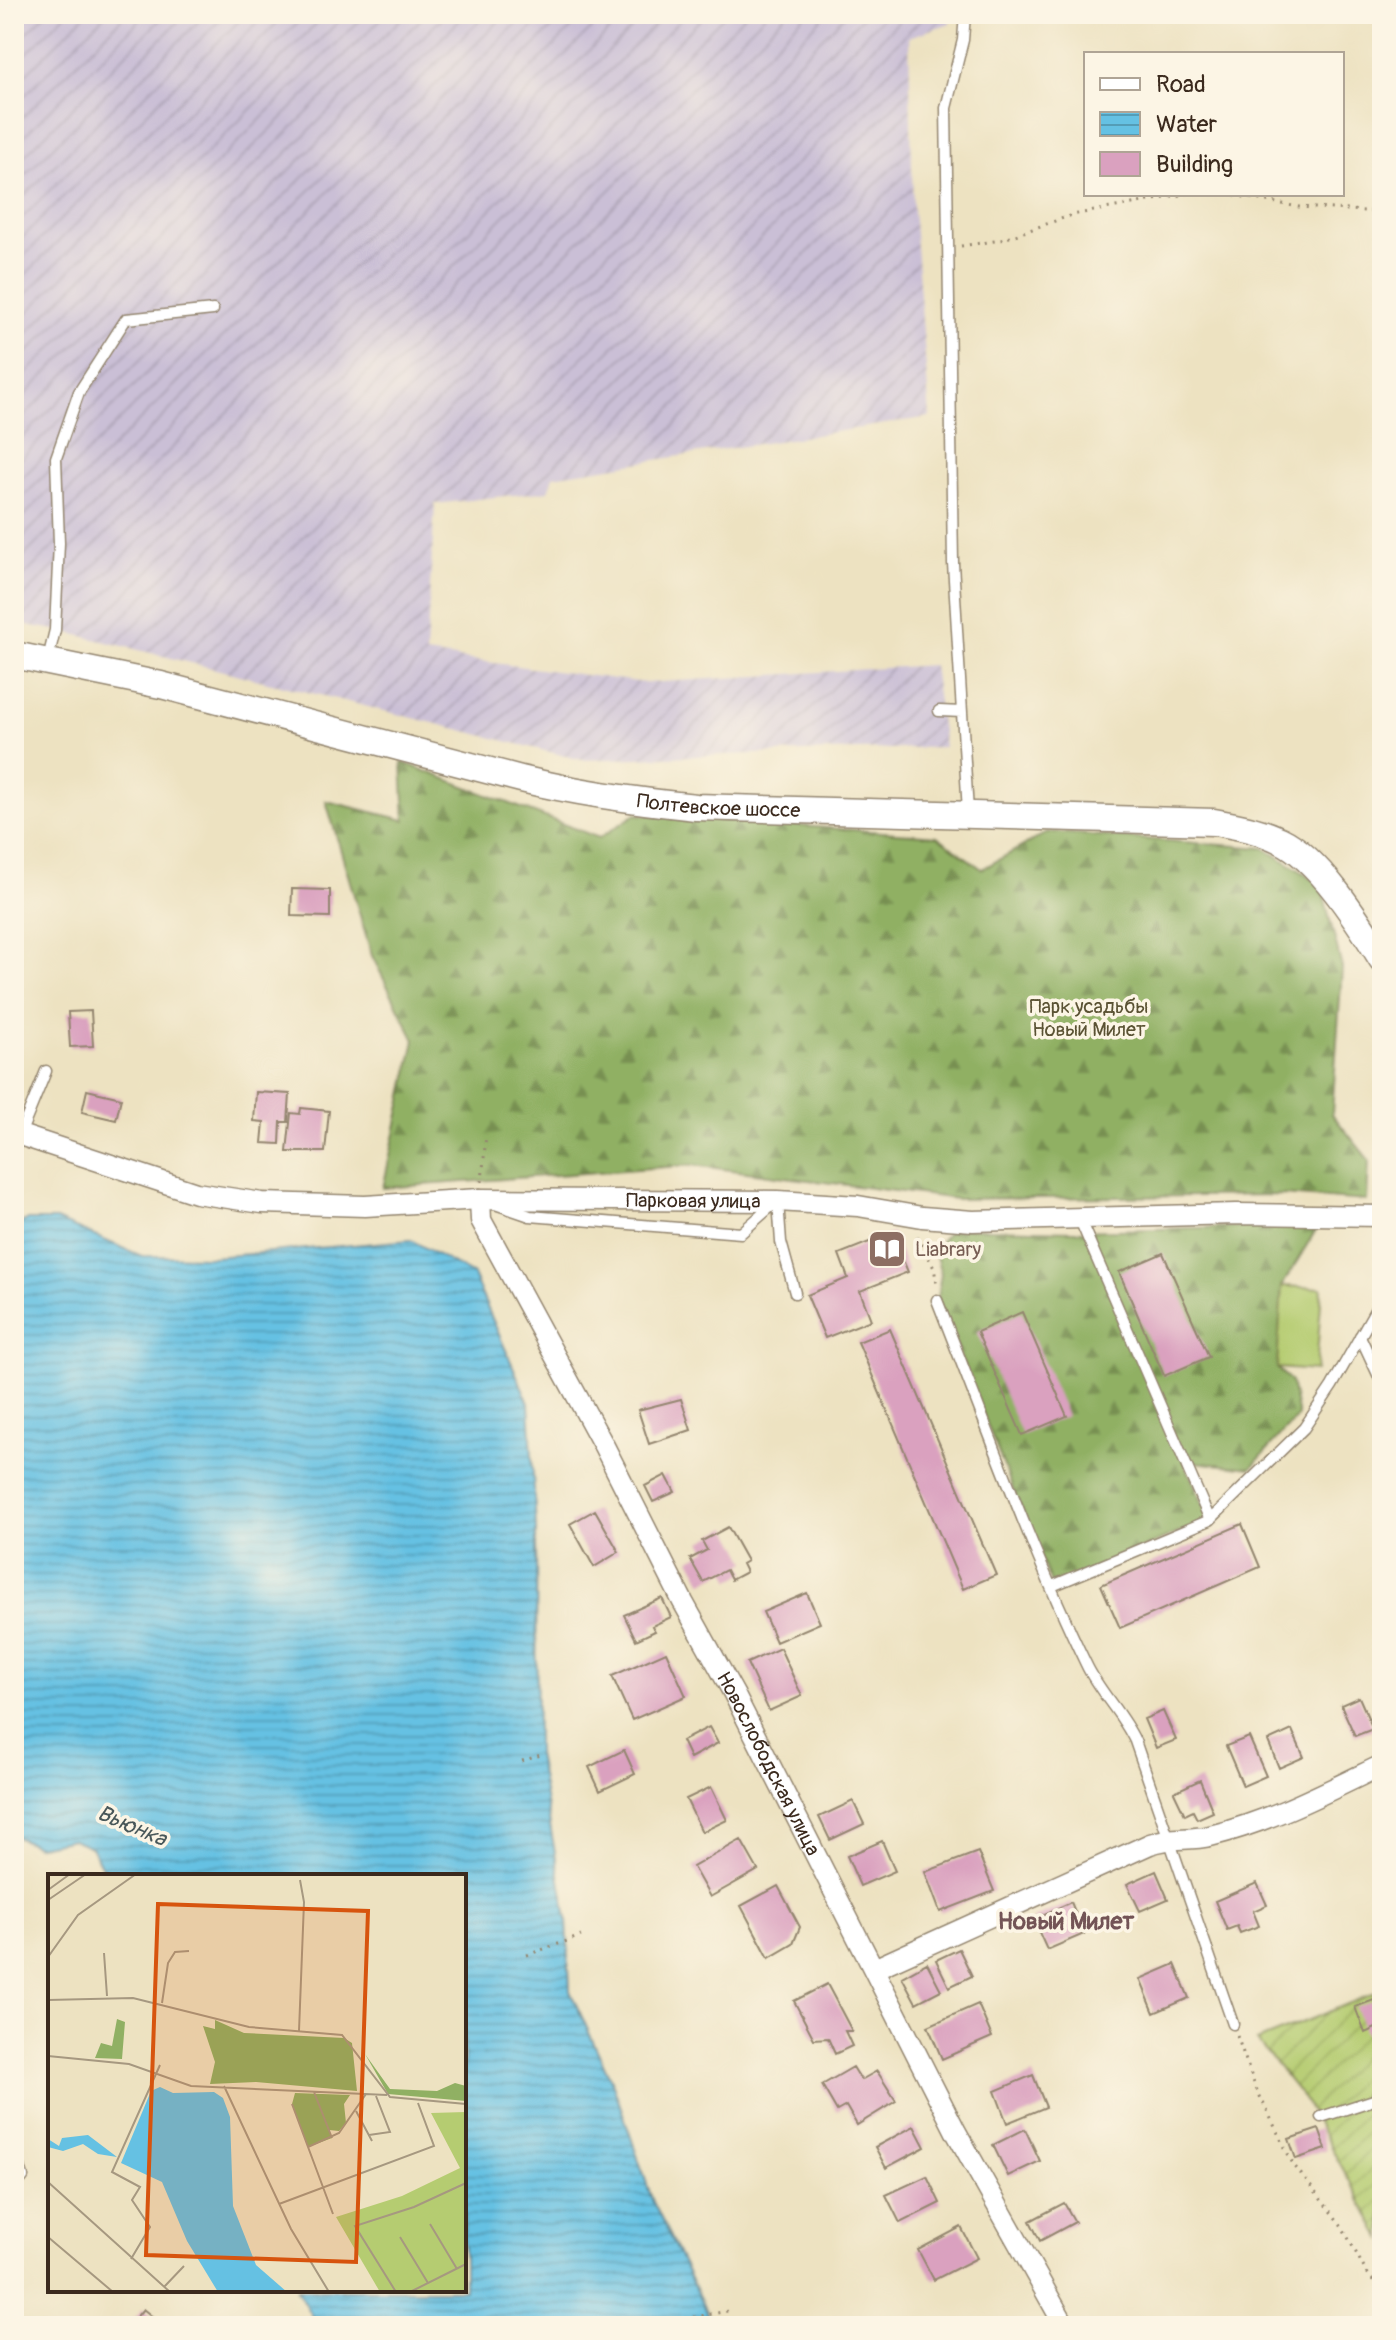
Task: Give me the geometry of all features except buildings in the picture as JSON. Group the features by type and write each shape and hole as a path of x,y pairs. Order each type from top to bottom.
{"street":[{"name":"Полтевское шоссе","path":"14,655 161,685 569,790 696,807 1214,822 1251,829 1284,841 1309,862 1353,915 1382,959"},
{"name":"Парковая улица","path":"16,1139 226,1199 365,1206 480,1199 778,1201 858,1206 916,1216 973,1221 1287,1214 1382,1216"},
{"name":"Новослободская улица","path":"480,1199 481,1220 604,1446 956,2132 1065,2326"},
{"path":"874,1969 1170,1837 1188,1839 1209,1836 1268,1817 1382,1765"}],"lane":[{"path":"965,14 963,40 946,108 953,563 968,814"},
{"path":"47,660 55,630 59,543 56,458 79,392 126,319 213,310"},
{"path":"939,711 962,712"},
{"path":"16,1139 46,1071"},
{"path":"480,1199 530,1216 741,1233 778,1201"},
{"path":"778,1201 781,1242 795,1293"},
{"path":"1080,1220 1210,1520"},
{"path":"1052,1586 1210,1520 1304,1428 1332,1386 1382,1298"},
{"path":"937,1300 1087,1666 1098,1686 1124,1717 1135,1741 1233,2024"},
{"path":"1360,1336 1382,1383"},
{"path":"1321,2117 1381,2099"},
{"path":"14,2145 23,2177 14,2187"}],"path":[{"path":"947,248 1001,240 1072,215 1176,196"},
{"path":"1238,196 1299,207 1382,212"},
{"path":"480,1199 486,1134"},
{"path":"916,1216 916,1236 934,1268 937,1300"},
{"path":"522,1761 544,1754"},
{"path":"527,1955 581,1936"},
{"path":"1233,2024 1255,2086 1293,2164 1342,2226 1365,2270 1382,2292"},
{"path":"678,2320 728,2311"}],"shaded area":[{"path":"14,14 950,14 950,23 909,37 913,209 930,417 553,476 548,491 435,504 426,654 646,683 933,665 944,747 582,760 62,631 14,623"}],"green space":[{"name":"Парк усадьбы Новый Милет","path":"402,762 599,838 636,814 937,836 982,869 1048,832 1264,848 1321,884 1342,968 1332,1114 1369,1160 1367,1201 1282,1195 957,1199 692,1165 383,1188 415,1040 372,956 326,801 405,820"},
{"path":"1319,1225 1282,1286 1277,1368 1291,1382 1298,1416 1251,1468 1184,1461 1210,1520 1052,1586 937,1300 941,1274 934,1249 951,1228 1075,1231"},
{"path":"1282,1286 1322,1288 1316,1371 1277,1368"},
{"path":"1382,1990 1382,2239 1304,2099 1257,2041"}],"water":[{"name":"Вьюнка","path":"27,1220 56,1220 142,1256 213,1257 411,1240 473,1275 529,1403 536,1528 537,1754 567,1918 570,1991 614,2087 653,2202 713,2326 317,2326 298,2292 466,2292 466,1874 106,1874 91,1847 73,1839 37,1846 14,1836 14,1226"}],"place":[{"name":"Liabrary","path":"887,1249"}],"district":[{"name":"Новый Милет","path":"1066,1921"}]}
